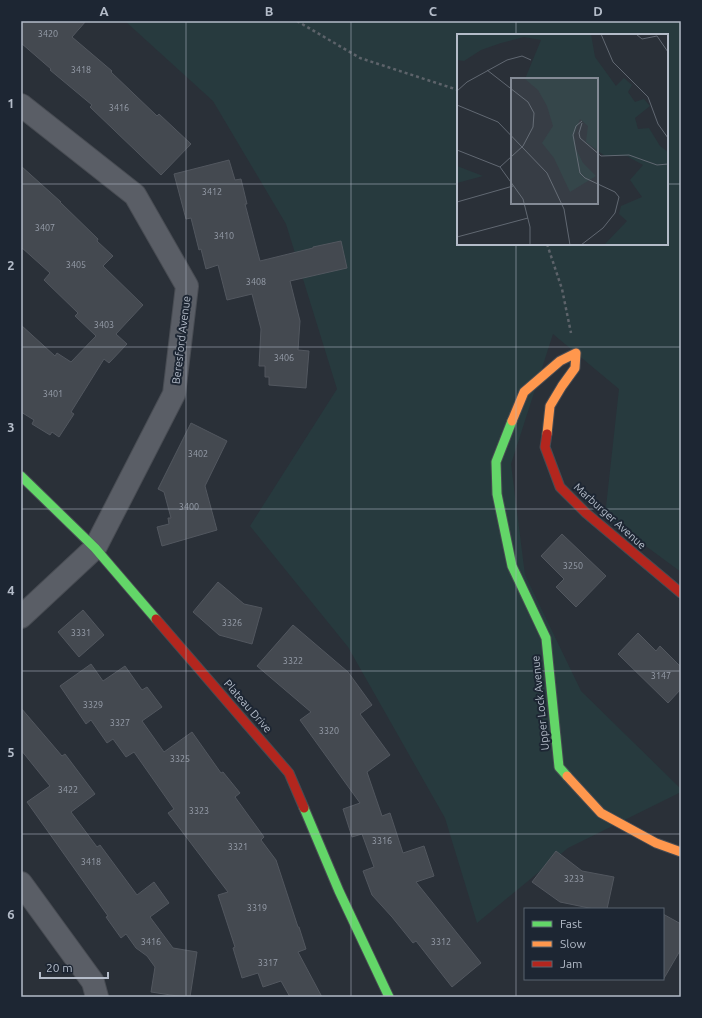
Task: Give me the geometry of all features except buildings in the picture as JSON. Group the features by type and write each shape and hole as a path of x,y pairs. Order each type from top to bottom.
{"street":[{"name":"Beresford Avenue","path":"21,104 135,195 187,286 174,394 95,548 21,617"},
{"name":"Upper Lock Avenue","path":"576,353 560,361 524,392 496,462 497,494 512,566 546,638 559,767 601,813 656,843 681,852"},
{"name":"Marburger Avenue","path":"576,353 575,368 550,406 545,447 560,487 586,513 681,593"},
{"name":"Plateau Drive","path":"21,476 95,548 289,772 339,892 389,997"},
{"path":"21,883 93,982 97,997"}],"path":[{"path":"297,21 360,58 457,90"},
{"path":"547,245 562,289 576,353"}],"green space":[{"path":"125,21 681,21 681,572 605,516 619,389 553,334 511,464 525,575 581,691 681,789 681,792 568,848 477,923 445,818 348,647 250,526 337,389 286,224 213,101"}],"traffic: fast":[{"path":"512,421 496,462 497,494 512,566 546,638 559,767 567,776"},
{"path":"21,476 95,548 156,619"},
{"path":"304,808 339,891 389,997"}],"traffic: slow":[{"path":"512,421 524,392 560,361 576,353 575,368 550,406 547,434"},
{"path":"567,776 601,813 656,843 681,852"}],"traffic: jam":[{"path":"547,434 545,447 560,487 586,513 681,593"},
{"path":"156,619 289,773 304,808"}]}
